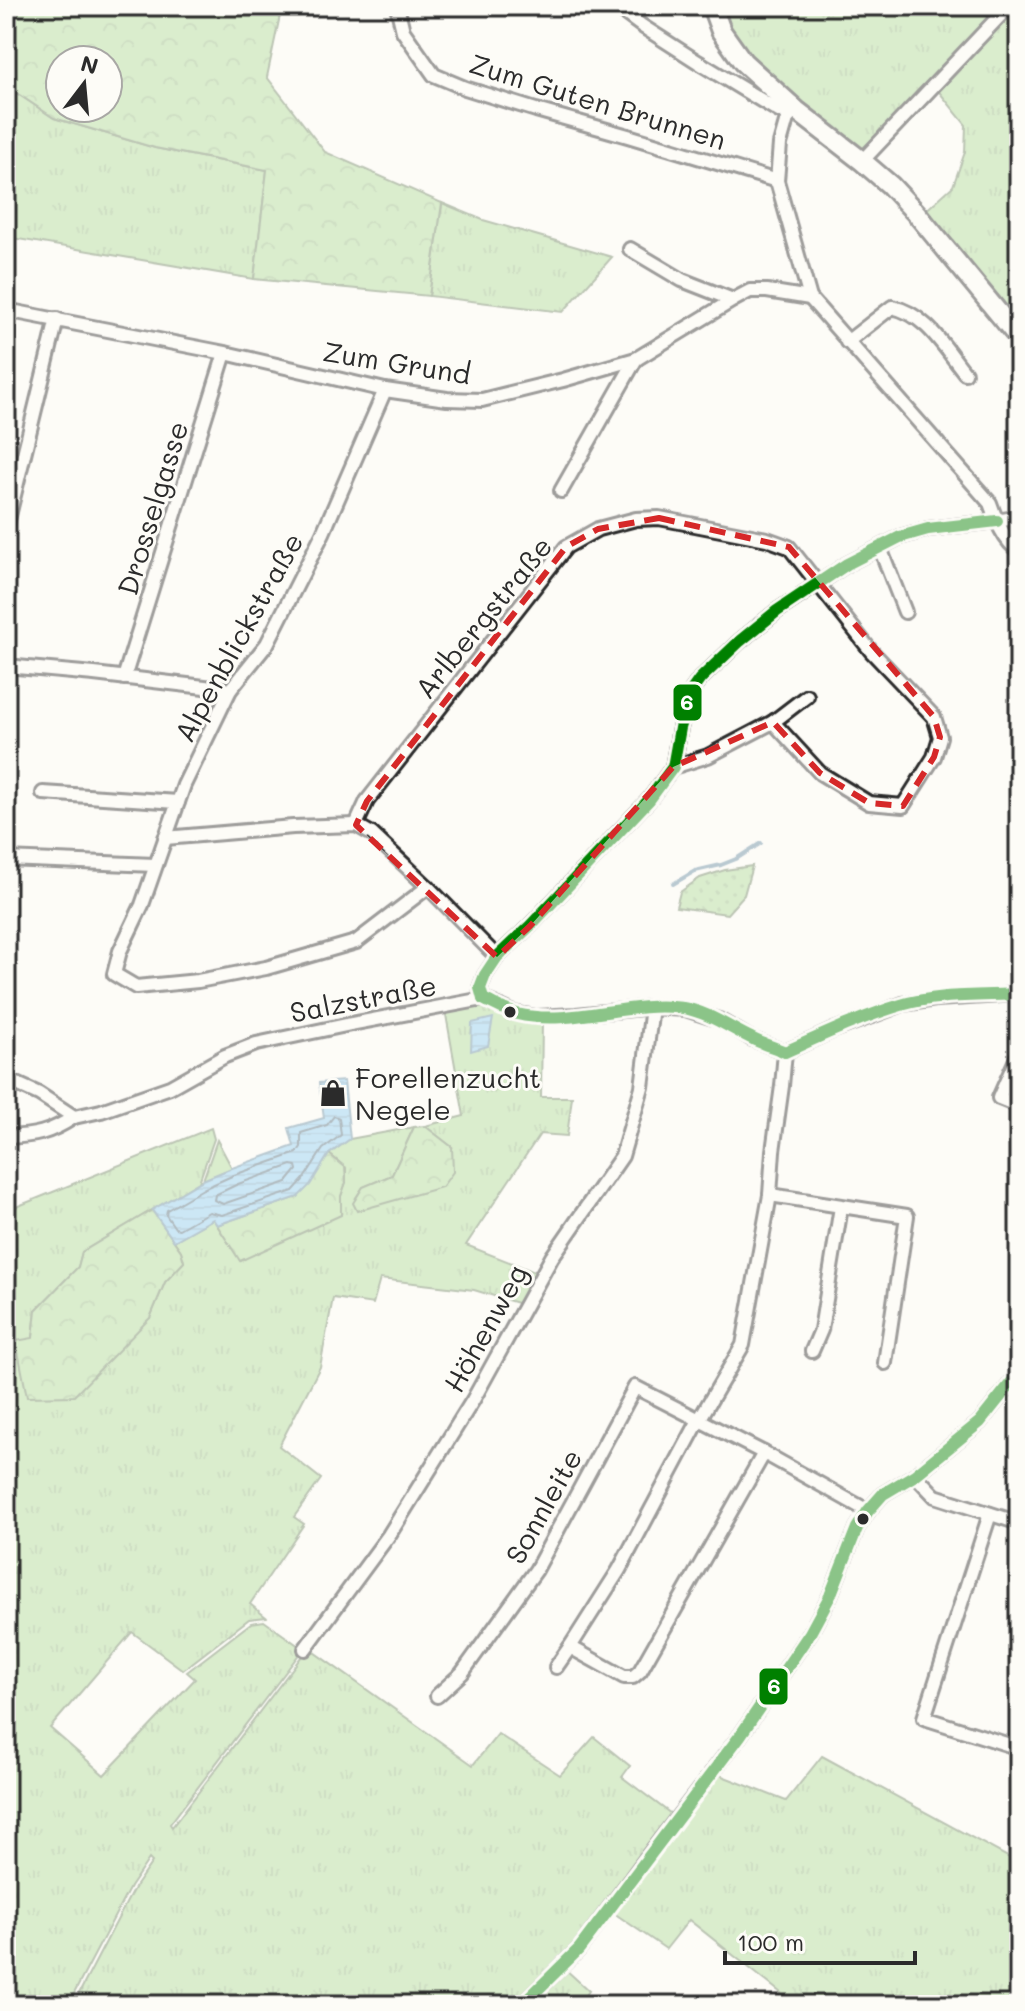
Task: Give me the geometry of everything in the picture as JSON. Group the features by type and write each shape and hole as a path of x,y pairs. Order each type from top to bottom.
{"main road":[{"path":"712,6 721,31 743,62 796,110 890,185 1019,338"}],"street":[{"name":"Zum Guten Brunnen","path":"397,6 403,31 434,75 536,110 777,181"},
{"path":"615,6 698,62 779,111 796,110"},
{"path":"862,161 1009,6"},
{"path":"796,110 787,119 780,144 777,181 810,298 990,503 1012,547 1019,551"},
{"path":"630,249 682,280 733,300"},
{"name":"Zum Grund","path":"6,310 225,353 385,390 447,399 482,400 636,359 750,291 810,298"},
{"path":"847,342 892,307 906,310 918,317 933,333 965,373"},
{"path":"6,528 57,319"},
{"name":"Drosselgasse","path":"124,678 225,353"},
{"path":"561,491 636,359"},
{"name":"Alpenblickstraße","path":"385,390 323,533 267,644 230,690 184,785 114,974 136,987 198,981 266,968 356,942 428,887"},
{"path":"1019,517 928,529 900,537 847,564 740,641 700,679 690,693 673,767 649,800 497,957 480,988 483,999 514,1013 536,1017 652,1007 685,1009 719,1020 752,1039 785,1052 903,1004 1019,994"},
{"name":"Arlbergstraße","path":"356,825 367,801 566,547 598,529 636,519 659,518 767,539 789,547 871,651 934,717 940,737 934,757 903,806 869,803 820,773 773,722"},
{"path":"880,548 905,612"},
{"path":"6,666 230,690"},
{"path":"673,767 708,756 773,722 807,696"},
{"path":"43,793 178,802"},
{"path":"165,838 356,825 372,834 497,957"},
{"path":"6,859 155,865"},
{"name":"Salzstraße","path":"6,1137 29,1136 57,1128 74,1117 170,1087 225,1056 256,1044 483,999"},
{"name":"Höhenweg","path":"305,1649 389,1535 473,1400 552,1257 622,1156 642,1087 652,1007"},
{"path":"556,1667 619,1570 743,1345 770,1195 785,1052"},
{"path":"1019,1053 999,1098 1019,1106"},
{"path":"6,1079 39,1094 74,1117"},
{"path":"770,1195 907,1216 885,1363"},
{"path":"812,1351 821,1330 841,1207"},
{"path":"522,2005 579,1949 740,1736 810,1633 830,1596 857,1528 868,1511 883,1494 915,1475 980,1422 1019,1373"},
{"name":"Sonnleite","path":"437,1696 462,1673 536,1570 635,1387 868,1511"},
{"path":"570,1647 624,1677 633,1677 640,1671 764,1453"},
{"path":"915,1475 935,1496 1019,1523"},
{"path":"990,1514 924,1718 1019,1748"}],"highlighted area":[{"path":"659,518 789,547 934,717 940,737 934,757 903,806 869,803 820,773 773,722 673,767 530,926 497,957 356,825 367,801 566,547 598,529"}],"green space":[{"path":"6,6 282,6 267,77 325,152 442,203 429,296 254,279 267,170 155,148 74,124 124,124 124,44 44,44 44,111 6,86"},
{"path":"717,6 1006,6 864,156 747,60"},
{"path":"1012,6 1019,6 1019,332 923,213 953,186 965,152 966,125 936,88"},
{"path":"6,86 44,111 44,124 74,124 155,148 267,170 254,279 6,237"},
{"path":"442,203 483,220 612,257 563,312 429,296"},
{"path":"752,866 744,895 727,914 676,907 680,892 700,878"},
{"path":"483,1002 542,1021 541,1097 572,1097 567,1136 540,1134 466,1245 540,1274 524,1305 474,1290 380,1279 373,1304 333,1298 320,1367 279,1446 321,1479 294,1517 304,1524 250,1604 266,1617 249,1619 183,1670 132,1632 50,1728 104,1775 195,1679 187,1672 251,1623 264,1621 303,1649 170,1824 172,1827 308,1648 473,1765 498,1734 560,1775 594,1737 630,1766 622,1777 675,1817 576,1948 518,2005 73,2005 134,1888 152,1862 149,1859 130,1887 68,2005 6,2005 6,1211 211,1128 214,1139 199,1182 82,1252 78,1267 36,1310 33,1338 150,1318 165,1282 184,1262 174,1241 213,1219 241,1261 341,1196 346,1182 346,1168 329,1154 350,1139 414,1127 392,1175 363,1187 357,1196 452,1147 425,1126 464,1116 445,1009"},
{"path":"425,1126 452,1147 453,1172 442,1187 357,1211 353,1203 363,1187 392,1175 414,1127"},
{"path":"217,1140 232,1168 203,1180"},
{"path":"329,1154 345,1167 341,1215 240,1261 217,1225 298,1197"},
{"path":"152,1210 181,1251 184,1262 165,1282 150,1318 74,1396 27,1397 16,1341 33,1338 36,1310 78,1267 82,1252"},
{"path":"822,1756 1019,1863 1019,2005 773,2005 781,1993 689,1920 666,1949 611,1911 717,1774 786,1801"},
{"path":"564,1968 589,1991 579,2005 527,2005"}],"water":[{"path":"493,1018 488,1046 471,1051 472,1023"},
{"path":"344,1081 350,1139 329,1154 310,1185 298,1197 217,1225 213,1219 174,1241 152,1210 203,1180 294,1146 289,1128 324,1118 319,1083"}],"waterway":[{"path":"673,884 695,871 736,859 761,843"}],"transit line":[{"name":"6","path":"483,999 480,988 497,957 649,800 673,767 690,693 700,679 740,641 777,611 847,564 900,537 928,529 997,521"},
{"name":"6","path":"483,999 513,1013 538,1017 579,1016 642,1007 683,1008 709,1016 785,1052 857,1021 915,1001 1019,994"},
{"name":"6","path":"522,2005 579,1949 740,1736 810,1633 830,1596 857,1528 868,1511 883,1494 915,1475 980,1422 1019,1373"}],"place":[{"name":"Forellenzucht Negele","path":"333,1093"}]}
